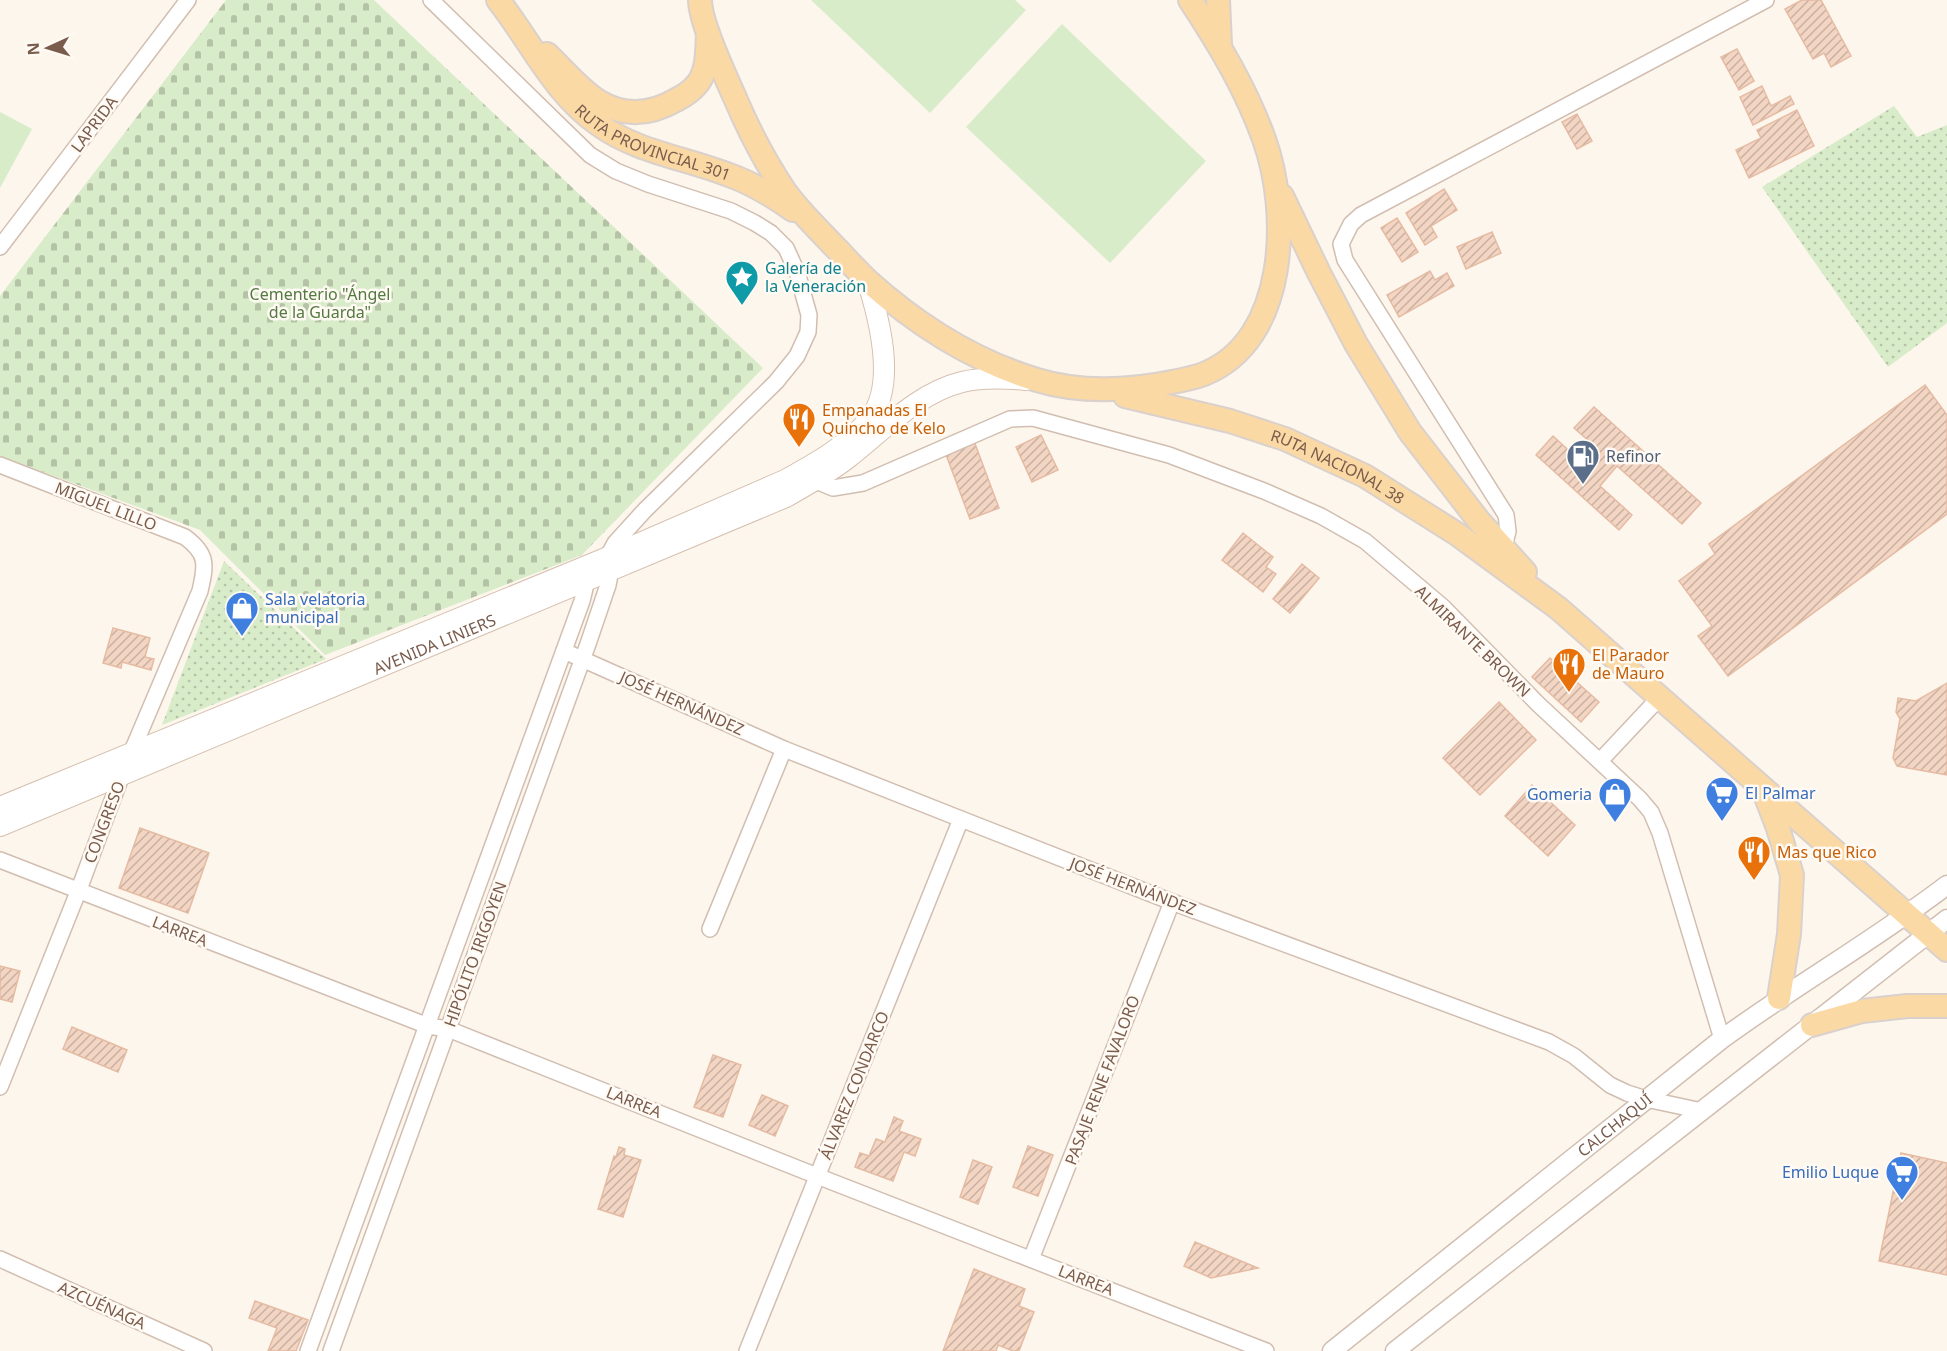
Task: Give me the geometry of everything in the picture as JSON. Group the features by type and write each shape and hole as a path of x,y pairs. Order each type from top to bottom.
{"main road":[{"name":"RUTA PROVINCIAL 301","path":"498,0 560,90 576,107 599,125 645,148 729,174 757,187 816,227"},
{"path":"857,441 941,389 962,382 1009,378 1088,388 1147,387 1205,374 1231,358 1249,338 1267,308 1275,279 1280,231 1277,185 1264,140 1242,86 1220,45 1190,0"},
{"path":"1218,0 1220,45"},
{"path":"699,3 730,86 758,149 786,192 816,227 867,280 919,323 990,362 1039,381"},
{"name":"RUTA PROVINCIAL 301","path":"518,26 597,100 620,112 641,113 663,108 688,93 699,82 706,62 709,32"},
{"name":"RUTA NACIONAL 38","path":"1277,185 1356,344 1410,432 1479,521 1558,608"},
{"path":"857,441 879,403 883,384 882,339 867,280"},
{"name":"RUTA NACIONAL 38","path":"1088,388 1176,407 1285,439 1365,476 1458,534 1558,608 1947,950"},
{"name":"AVENIDA LINIERS","path":"0,826 121,777 609,563 785,480 857,441"},
{"name":"AVENIDA LINIERS","path":"609,563 786,496 814,480 857,441"},
{"name":"AVENIDA LINIERS","path":"0,807 132,752 586,573"},
{"path":"1761,785 1778,828 1792,875 1789,934 1779,998"},
{"path":"1812,1025 1862,1011 1907,1006 1947,1006"}],"street":[{"name":"LAPRIDA","path":"0,247 188,0"},
{"name":"HIPÓLITO IRIGOYEN","path":"331,1351 582,659 608,585 609,563 615,543 637,518 776,382 797,356 808,332 809,315 797,272 786,248 771,233 755,222 731,211 616,171 590,155 431,0"},
{"path":"1504,548 1508,531 1506,514 1345,260 1341,244 1351,224 1361,215 1766,0"},
{"name":"ALMIRANTE BROWN","path":"814,480 833,488 863,483 1010,419 1033,418 1168,455 1264,491 1321,516 1365,541 1443,607 1538,704 1641,799 1651,812 1660,833 1722,1039"},
{"name":"MIGUEL LILLO","path":"0,465 185,537 195,544 204,557"},
{"name":"CONGRESO","path":"0,1087 121,777 200,591 205,572 204,557"},
{"name":"HIPÓLITO IRIGOYEN","path":"308,1351 564,651 582,600 586,573"},
{"name":"JOSÉ HERNÁNDEZ","path":"564,651 784,749 1172,902 1549,1042 1574,1056 1610,1085 1647,1099 1702,1111"},
{"path":"1600,761 1660,697"},
{"path":"710,929 784,749"},
{"name":"ÁLVAREZ CONDARCO","path":"747,1351 961,819"},
{"name":"LARREA","path":"0,860 428,1026 448,1029 1266,1351"},
{"name":"CALCHAQUÍ","path":"1332,1351 1722,1039 1779,998 1908,915 1947,885"},
{"name":"PASAJE RENE FAVALORO","path":"1031,1259 1172,902"},
{"path":"1395,1351 1947,919"},
{"name":"AZCUÉNAGA","path":"0,1259 204,1351"}],"green space":[{"name":"Cementerio \"Ángel de la Guarda\"","path":"226,0 374,0 763,368 582,555 325,655 200,530 0,456 0,296"},
{"path":"811,0 1015,0 1026,10 930,113"},
{"path":"1062,24 1206,161 1110,263 966,127"},
{"path":"1894,106 1917,137 1947,125 1947,323 1888,367 1762,187"},
{"path":"0,112 32,129 0,188"},
{"path":"224,561 326,659 162,725"}],"building":[{"path":"1802,0 1821,0 1851,56 1831,67 1824,53 1813,59 1785,9"},
{"path":"1737,49 1754,81 1739,90 1721,57"},
{"path":"1762,86 1771,106 1790,96 1794,104 1753,125 1740,97"},
{"path":"1797,110 1814,146 1749,178 1736,150 1761,138 1757,130"},
{"path":"1577,114 1592,141 1577,149 1562,122"},
{"path":"1444,189 1457,210 1431,226 1437,237 1425,245 1406,213"},
{"path":"1397,218 1418,252 1402,262 1381,228"},
{"path":"1492,232 1501,253 1466,269 1457,247"},
{"path":"1430,271 1435,280 1447,273 1454,286 1399,317 1387,295"},
{"path":"1925,385 1947,415 1947,514 1728,676 1698,636 1712,626 1679,581 1715,554 1709,544"},
{"path":"1594,407 1701,503 1682,524 1617,466 1600,486 1632,515 1619,530 1536,455 1553,436 1576,457 1590,442 1574,428"},
{"path":"1041,435 1058,470 1032,482 1016,447"},
{"path":"974,441 999,508 970,519 945,452"},
{"path":"1243,533 1273,557 1266,567 1276,574 1263,592 1222,560"},
{"path":"1302,564 1319,578 1290,613 1273,599"},
{"path":"113,628 150,638 145,657 154,659 151,670 122,662 121,668 103,663"},
{"path":"1550,658 1599,702 1581,722 1532,677"},
{"path":"1947,683 1947,775 1897,766 1893,758 1900,719 1896,712 1898,698 1916,701"},
{"path":"1499,702 1536,740 1480,795 1443,758"},
{"path":"1532,785 1575,825 1548,856 1505,816"},
{"path":"140,828 209,853 188,913 119,888"},
{"path":"0,966 20,971 12,1002 0,999"},
{"path":"72,1027 127,1050 118,1072 63,1049"},
{"path":"713,1055 741,1065 723,1117 694,1107"},
{"path":"762,1095 788,1106 775,1136 749,1125"},
{"path":"894,1117 903,1121 899,1131 921,1139 915,1156 904,1152 893,1181 855,1167 860,1153 869,1156 876,1139 885,1142"},
{"path":"1028,1146 1053,1155 1038,1196 1013,1187"},
{"path":"619,1147 625,1149 624,1155 641,1160 623,1217 598,1209 614,1156 616,1157"},
{"path":"1901,1153 1947,1163 1947,1275 1879,1261"},
{"path":"973,1160 992,1167 978,1204 960,1197"},
{"path":"1195,1242 1258,1268 1211,1278 1184,1266"},
{"path":"974,1269 1025,1289 1019,1306 1034,1312 1019,1351 998,1345 996,1351 943,1351"},
{"path":"255,1301 308,1320 296,1351 268,1351 277,1328 249,1318"}],"place":[{"name":"Galería de la Veneración","path":"742,306"},
{"name":"Empanadas El Quincho de Kelo","path":"799,448"},
{"name":"Refinor","path":"1583,485"},
{"name":"Sala velatoria municipal","path":"242,637"},
{"name":"El Parador de Mauro","path":"1569,693"},
{"name":"El Palmar","path":"1722,822"},
{"name":"Gomeria","path":"1615,823"},
{"name":"Mas que Rico","path":"1754,881"},
{"name":"Emilio Luque","path":"1902,1201"}]}
